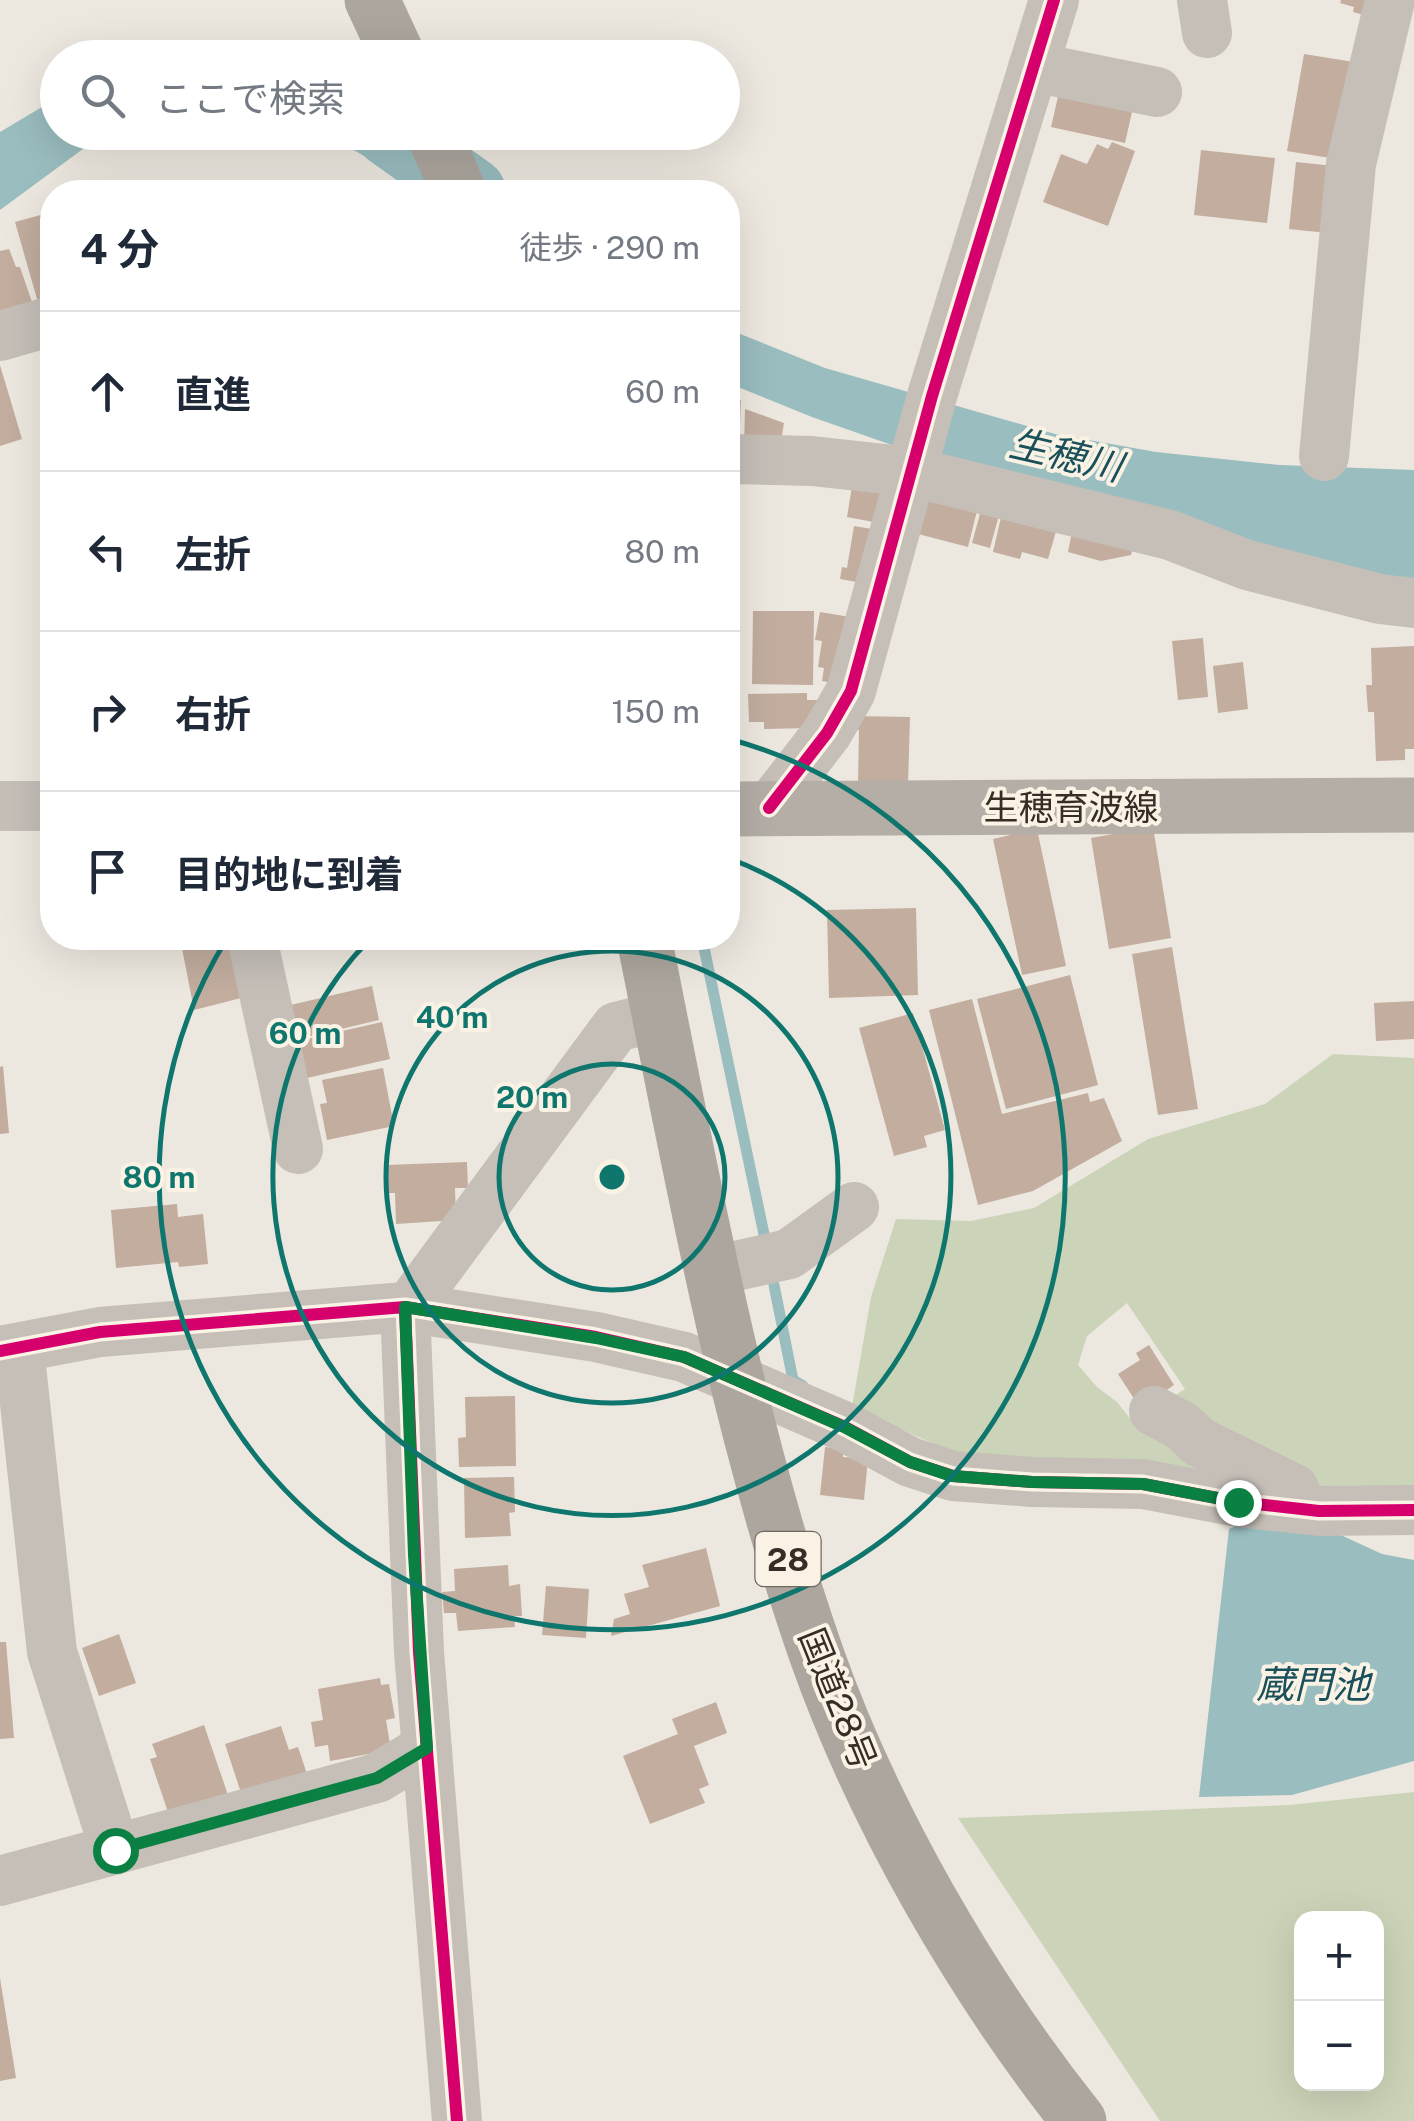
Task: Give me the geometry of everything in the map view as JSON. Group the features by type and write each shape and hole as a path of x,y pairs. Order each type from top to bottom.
{"highway":[{"path":"372,0 391,40"},
{"path":"440,150 453,180"},
{"name":"国道28号","path":"646,950 738,1380 818,1657 847,1732 962,1955 1080,2121"}],"main road":[{"name":"生穂育波線","path":"748,808 1414,805"}],"street":[{"path":"748,808 846,706 932,396 1054,0"},
{"path":"1324,456 1352,164 1390,0"},
{"path":"1033,67 1157,92"},
{"path":"0,336 40,324"},
{"path":"740,459 914,464 1170,535 1246,564 1380,599 1414,603"},
{"path":"0,806 40,806"},
{"path":"255,950 298,1149"},
{"path":"457,2121 414,1555 407,1307 616,1027 660,1016"},
{"path":"714,1271 789,1254 854,1208"},
{"path":"115,1850 52,1652 10,1349 100,1332 407,1307 596,1338 684,1357 844,1427 910,1462 952,1476 1143,1484 1290,1508 1414,1510"},
{"path":"1154,1412 1182,1426 1198,1442 1294,1488 1290,1508"},
{"path":"0,1882 377,1778 427,1748"}],"green space":[{"path":"1333,1054 1414,1058 1414,1496 1340,1499 1168,1400 1185,1389 1127,1303 1087,1336 1078,1365 1136,1426 1235,1481 976,1463 852,1407 871,1297 896,1219 971,1221 1034,1208 1148,1139 1265,1104"},
{"path":"1414,1792 1414,2121 1160,2121 958,1818 1289,1805"}],"water":[{"path":"40,108 40,150 82,150 0,210 0,132"},
{"path":"353,150 386,150 394,172"},
{"name":"生穂川","path":"740,334 825,368 1055,434 1156,452 1280,465 1414,470 1414,585 906,450 740,388"},
{"name":"蔵門池","path":"1246,1522 1332,1531 1382,1554 1414,1560 1414,1761 1292,1795 1199,1797 1229,1529"}],"building":[{"path":"1379,0 1375,18 1353,12 1354,7 1340,3"},
{"path":"1304,54 1360,63 1342,160 1287,151"},
{"path":"1060,88 1134,103 1125,143 1051,127"},
{"path":"1112,142 1135,151 1108,226 1043,202 1061,154 1087,164 1097,144 1108,149"},
{"path":"1201,150 1275,158 1267,223 1194,215"},
{"path":"1296,162 1344,167 1337,234 1289,229"},
{"path":"40,215 39,306 15,222"},
{"path":"9,249 16,267 20,267 35,311 0,322 0,251"},
{"path":"0,365 22,439 0,446"},
{"path":"745,409 784,423 780,447 744,446"},
{"path":"853,480 886,485 879,523 847,517"},
{"path":"914,490 978,507 968,547 903,530"},
{"path":"981,510 999,515 990,548 972,543"},
{"path":"1002,513 1057,528 1048,559 1022,552 1020,559 993,552"},
{"path":"854,526 878,530 868,584 840,579 842,567 847,568"},
{"path":"1073,527 1134,543 1131,555 1101,561 1068,552"},
{"path":"753,611 814,611 813,685 752,684"},
{"path":"820,612 850,617 839,684 822,681 824,668 818,667 822,641 815,640"},
{"path":"1203,638 1208,697 1178,700 1172,641"},
{"path":"1414,646 1414,749 1405,749 1405,760 1376,761 1374,712 1368,712 1366,685 1372,685 1371,648"},
{"path":"1243,662 1248,709 1218,713 1213,666"},
{"path":"807,693 807,700 819,700 811,728 764,729 764,722 749,722 748,694"},
{"path":"854,716 910,717 908,784 858,784 859,730 854,730"},
{"path":"1153,827 1171,938 1109,949 1091,838"},
{"path":"1037,829 1066,966 1022,975 993,839"},
{"path":"916,908 918,995 829,998 827,910"},
{"path":"1172,947 1198,1109 1158,1115 1132,954"},
{"path":"182,950 243,950 249,996 194,1010"},
{"path":"1070,975 1098,1085 1006,1109 977,999"},
{"path":"372,986 379,1020 290,1041 282,1007"},
{"path":"972,999 1002,1114 1088,1093 1090,1102 1104,1098 1122,1141 1033,1191 978,1205 929,1010"},
{"path":"1414,1001 1414,1039 1376,1041 1374,1003"},
{"path":"913,1013 945,1130 924,1136 927,1147 894,1156 859,1028"},
{"path":"382,1022 390,1059 307,1078 298,1041"},
{"path":"3,1066 9,1133 0,1134 0,1067"},
{"path":"383,1068 394,1126 327,1140 320,1104 327,1103 322,1080"},
{"path":"467,1162 468,1188 455,1188 456,1220 396,1224 395,1193 387,1193 386,1165"},
{"path":"177,1204 178,1217 203,1214 208,1264 179,1267 178,1262 116,1268 111,1210"},
{"path":"1149,1345 1174,1385 1140,1408 1118,1374 1140,1360 1136,1353"},
{"path":"515,1396 516,1466 459,1467 458,1438 466,1437 465,1397"},
{"path":"825,1447 844,1449 843,1457 868,1459 864,1500 820,1495"},
{"path":"514,1477 515,1512 509,1513 511,1536 465,1538 464,1478"},
{"path":"706,1548 720,1606 611,1636 614,1619 630,1614 624,1594 649,1587 642,1565"},
{"path":"508,1565 509,1586 520,1584 522,1616 514,1616 515,1627 458,1631 456,1613 444,1613 442,1592 455,1591 454,1569"},
{"path":"546,1586 589,1589 586,1638 542,1635"},
{"path":"119,1634 136,1683 99,1696 82,1648"},
{"path":"0,1642 6,1642 14,1738 0,1739"},
{"path":"380,1678 381,1685 389,1684 395,1718 386,1720 391,1750 330,1761 328,1745 315,1747 311,1722 323,1720 318,1689"},
{"path":"716,1702 727,1733 694,1746 709,1785 699,1789 705,1803 650,1824 623,1756 678,1734 672,1719"},
{"path":"204,1725 228,1795 169,1815 150,1759 157,1757 152,1744"},
{"path":"281,1726 289,1750 298,1747 309,1780 244,1802 225,1744"},
{"path":"0,1978 16,2078 0,2081"}],"waterway":[{"name":"生穂川","path":"413,150 455,180"},
{"path":"705,950 765,1239"},
{"path":"774,1285 793,1380 803,1386"}],"cycle path":[{"path":"769,808 827,733 851,691 932,396 1054,0"},
{"path":"405,1307 419,1652 457,2121"},
{"path":"0,1351 100,1332 405,1307 596,1337 684,1357 845,1427 910,1462 953,1476 1143,1484 1238,1502 1319,1511 1414,1510"}],"route":[{"path":"115,1850 377,1778 427,1748 414,1555 405,1307 596,1338 684,1357 844,1427 910,1462 952,1476 1143,1484 1238,1502"}]}
